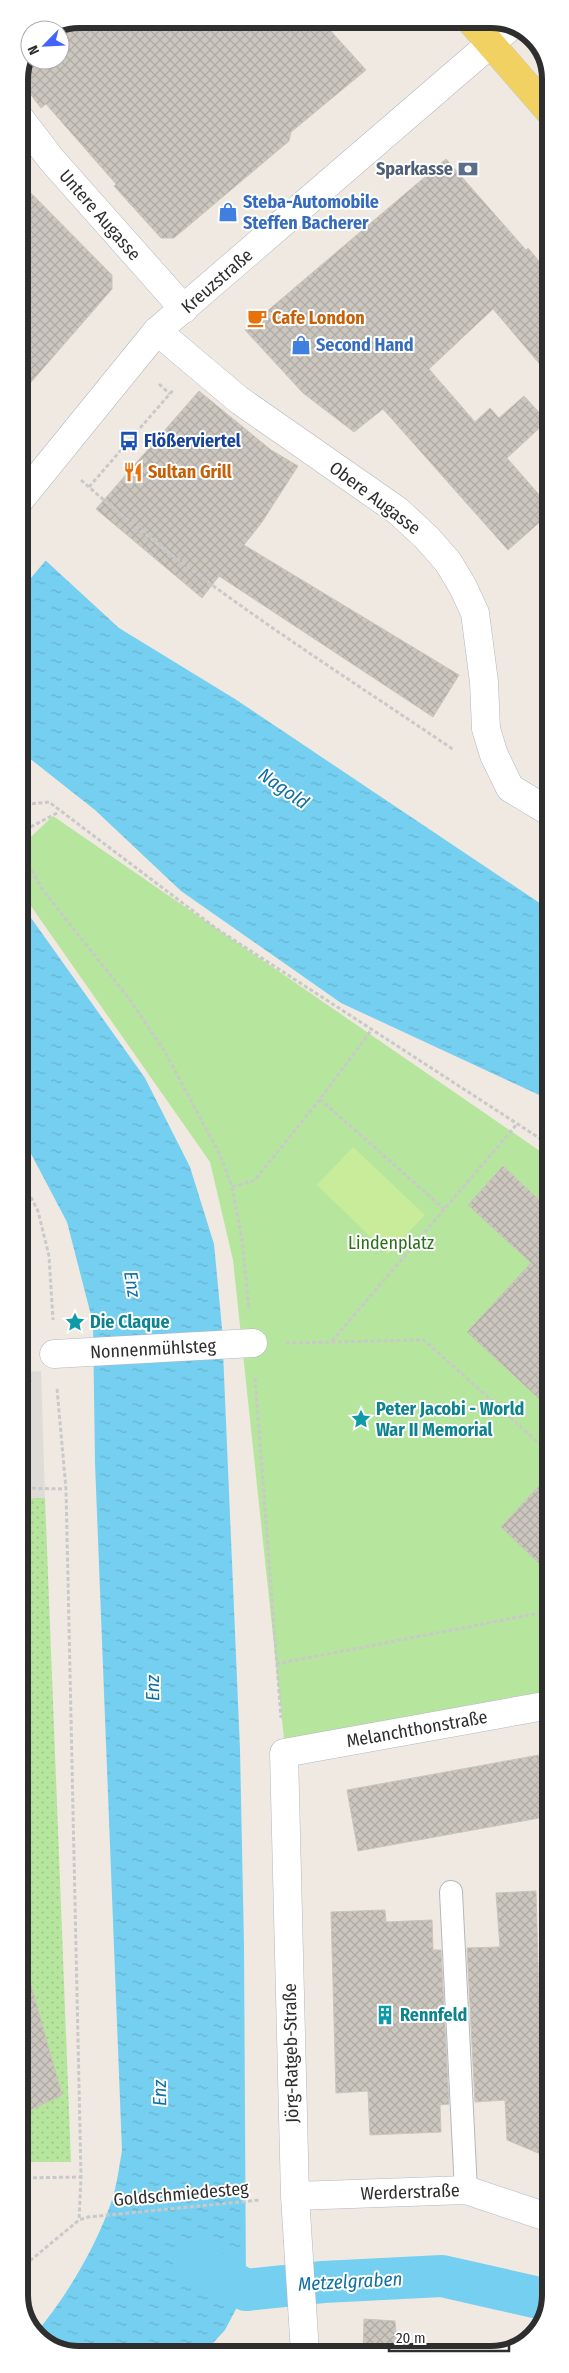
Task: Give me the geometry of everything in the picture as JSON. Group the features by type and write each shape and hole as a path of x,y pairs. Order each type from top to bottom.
{"main road":[{"path":"488,28 502,35 542,100"}],"street":[{"name":"Kreuzstraße","path":"28,490 157,331 502,35"},
{"name":"Untere Augasse","path":"28,129 51,159 184,309"},
{"name":"Obere Augasse","path":"157,331 239,400 398,511 427,538 448,562 463,587 475,613 484,682 486,729 494,755 510,788 542,807"},
{"name":"Nonnenmühlsteg","path":"54,1354 244,1344"},
{"name":"Melanchthonstraße","path":"284,1753 542,1706"},
{"name":"Jörg-Ratgeb-Straße","path":"284,1753 295,2196 304,2346"},
{"name":"Werderstraße","path":"295,2196 466,2190 542,2215"}],"lane":[{"path":"451,1892 466,2190"}],"path":[{"path":"89,487 196,364"},
{"path":"53,461 89,487 212,585 462,755"},
{"path":"28,804 49,802 59,812 217,929 542,1140"},
{"path":"28,828 59,812"},
{"path":"28,863 42,889 121,988 164,1050 220,1155 232,1187 242,1238 244,1344 284,1753"},
{"path":"232,1187 255,1180 320,1100 372,1029"},
{"path":"320,1100 444,1209"},
{"path":"331,1342 517,1124"},
{"path":"28,1192 38,1211 49,1256 54,1354 66,1489 81,2177 79,2220 28,2262"},
{"path":"244,1344 424,1340 542,1446"},
{"path":"28,1488 66,1489"},
{"path":"276,1664 542,1613"},
{"path":"28,2178 81,2177"},
{"name":"Goldschmiedesteg","path":"79,2220 88,2217 268,2200"}],"green space":[{"name":"Lindenplatz","path":"53,816 542,1152 542,1699 285,1748 233,1260 210,1162 28,902 28,840"},
{"path":"353,1147 425,1215 388,1254 317,1185"},
{"path":"28,1498 45,1498 71,2162 28,2162"}],"shaded area":[{"path":"41,1371 45,1498 28,1498 28,1372"}],"water":[{"name":"Nagold","path":"28,544 119,628 235,699 542,905 542,1096 341,1003 181,891 95,810 28,757"},
{"name":"Enz","path":"28,914 145,1078 190,1167 214,1244 222,1328 240,1749 244,1945 246,2290 225,2330 211,2345 66,2344 50,2337 40,2328 69,2288 98,2235 114,2194 122,2151 95,1463 93,1323 67,1222 28,1148"}],"pier":[{"path":"28,542 47,559 28,581"}],"building":[{"path":"70,28 328,28 366,70 291,132 289,141 174,238 161,238 114,186 116,184 46,104 41,108 28,91 28,70 70,70"},
{"path":"446,159 526,250 528,248 542,265 542,367 493,309 429,369 475,422 490,408 499,418 524,396 542,416 542,426 507,458 542,498 542,520 508,550 383,409 354,432 303,393 245,330"},
{"path":"28,190 112,275 112,289 28,386"},
{"path":"199,391 271,450 298,466 262,522 244,545 459,675 433,717 219,576 202,598 96,509"},
{"path":"503,1166 542,1203 542,1402 467,1332 531,1263 468,1205"},
{"path":"542,1483 542,1566 501,1527"},
{"path":"542,1754 542,1817 358,1851 347,1790"},
{"path":"536,1891 539,1999 542,1999 542,2155 507,2140 505,2100 475,2102 467,1948 500,1947 496,1893"},
{"name":"Rennfeld","path":"385,1910 386,1922 432,1920 433,1950 441,1950 449,2104 440,2105 441,2132 370,2135 368,2091 336,2093 331,1912"},
{"path":"28,1978 62,2095 28,2111"},
{"path":"364,2319 395,2321 397,2346 363,2346"}],"waterway":[{"name":"Metzelgraben","path":"194,2262 246,2290 323,2282 442,2276 542,2299"}],"place":[{"name":"Sparkasse","path":"468,169"},
{"name":"Steba-Automobile Steffen Bacherer","path":"228,212"},
{"name":"Cafe London","path":"257,318"},
{"name":"Second Hand","path":"301,345"},
{"name":"Flößerviertel","path":"129,441"},
{"name":"Sultan Grill","path":"133,472"},
{"name":"Die Claque","path":"75,1322"},
{"name":"Peter Jacobi - World War II Memorial","path":"361,1419"},
{"name":"Rennfeld","path":"385,2015"}]}
